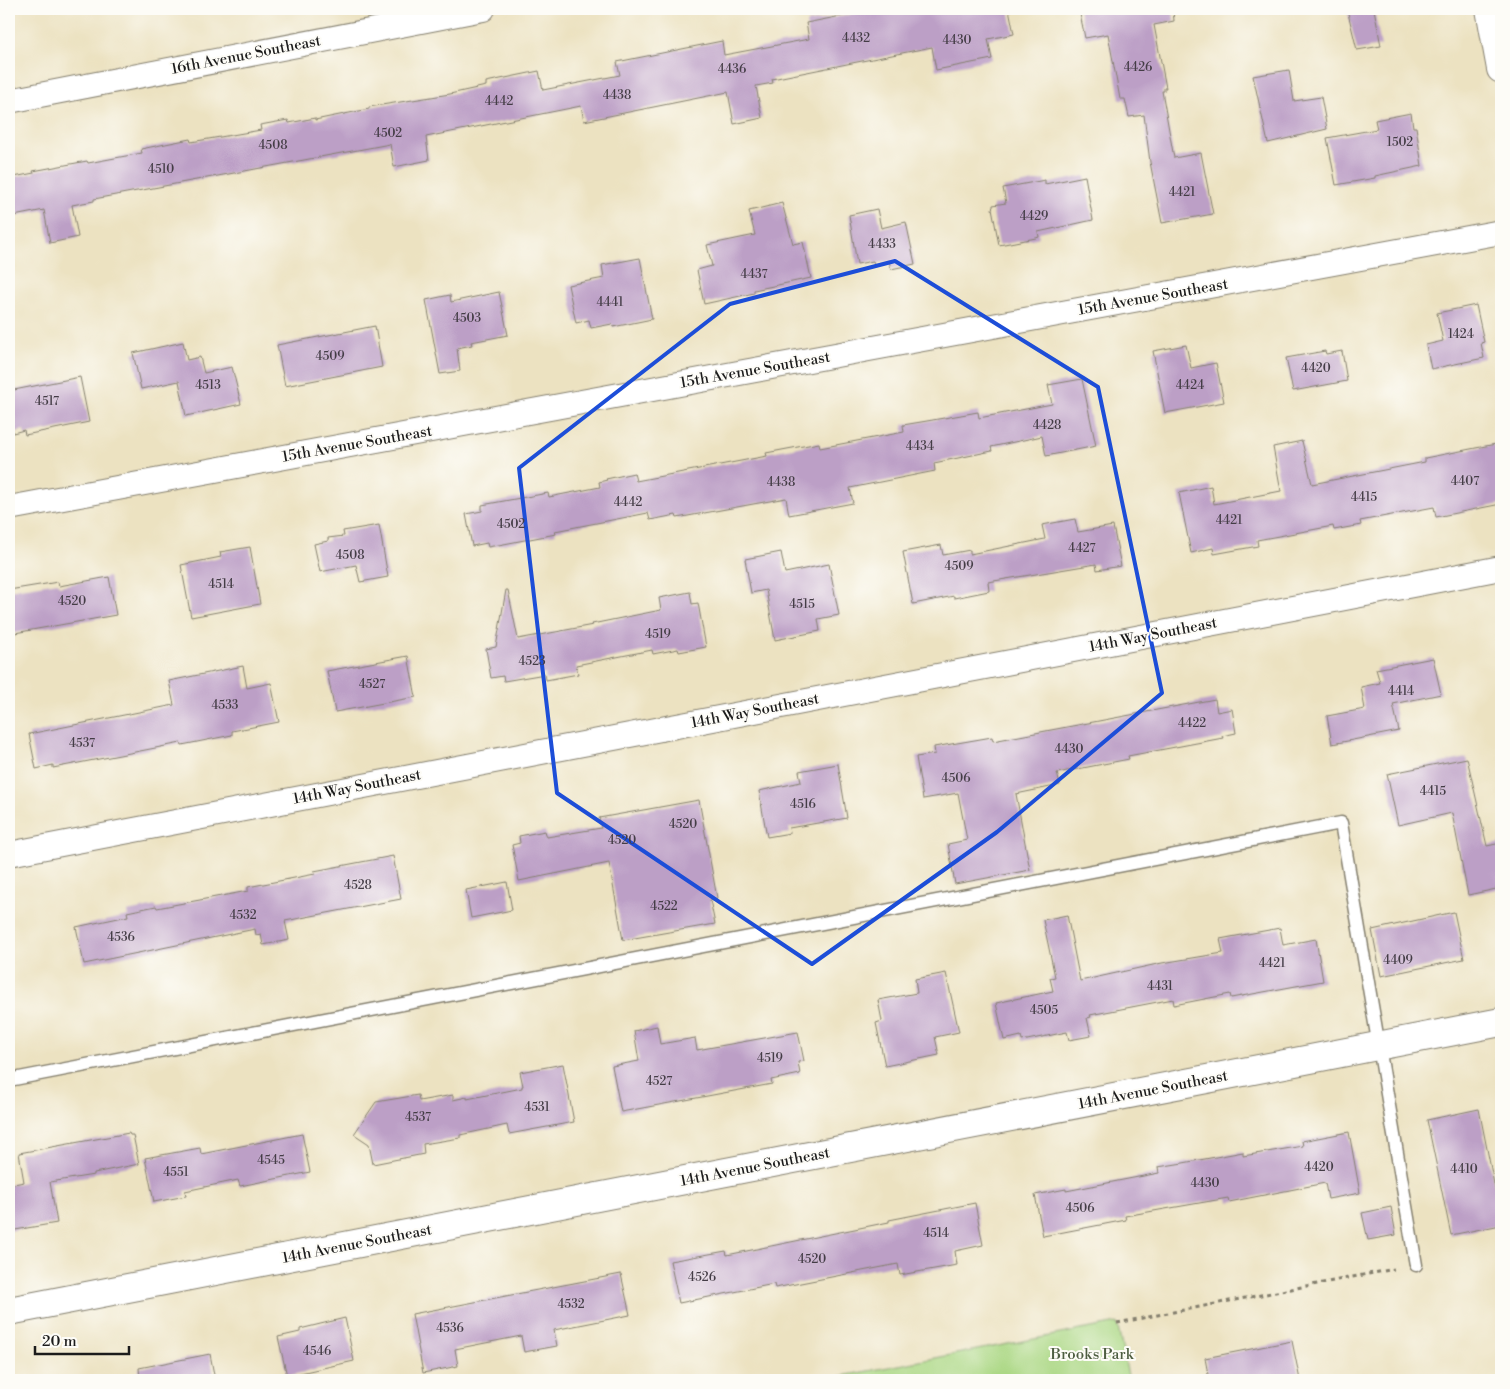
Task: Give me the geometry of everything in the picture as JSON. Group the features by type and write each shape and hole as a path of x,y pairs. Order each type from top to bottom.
{"street":[{"name":"16th Avenue Southeast","path":"9,101 483,9"},
{"path":"1490,9 1501,69"},
{"name":"15th Avenue Southeast","path":"9,508 1501,232"},
{"name":"14th Way Southeast","path":"9,854 1501,568"},
{"name":"14th Avenue Southeast","path":"9,1311 1501,1022"}],"lane":[{"path":"9,1080 1341,823 1416,1265"}],"path":[{"path":"1117,1323 1416,1265"}],"highlighted area":[{"path":"895,261 1098,387 1162,693 997,832 812,964 557,793 519,468 730,304"}],"green space":[{"name":"Brooks Park","path":"1117,1323 1129,1380 821,1380"}],"building":[{"path":"877,9 1009,9 1014,34 988,39 992,59 936,70 932,47 772,79 773,83 756,86 762,118 734,124 728,92 584,121 581,106 426,137 429,160 394,167 390,144 94,199 94,201 72,205 78,237 50,243 44,210 9,217 9,178 34,173 33,171 142,153 141,149 190,139 191,142 261,130 260,125 288,120 289,123 315,118 315,120 369,109 369,107 450,94 486,86 486,82 539,71 543,90 620,75 617,62 722,41 724,55 809,39 806,23"},
{"path":"1079,9 1173,9 1174,21 1154,25 1166,88 1162,91 1174,158 1201,153 1213,214 1162,223 1150,162 1144,115 1129,117 1125,99 1120,99 1108,34 1085,38"},
{"path":"1347,9 1374,9 1381,46 1357,50"},
{"path":"1289,70 1294,101 1321,97 1327,129 1268,143 1253,76"},
{"path":"1411,113 1413,127 1416,127 1422,166 1375,176 1375,178 1336,185 1327,138 1377,129 1375,120"},
{"path":"1085,176 1093,220 1038,232 1039,237 1036,238 999,245 992,208 993,205 1006,203 1003,188 1045,180 1045,184"},
{"path":"782,203 793,244 803,242 811,278 754,290 754,293 704,304 697,270 712,266 707,245 755,235 749,211"},
{"path":"877,209 881,228 906,222 915,264 891,269 889,261 874,264 873,261 857,264 849,215"},
{"path":"640,258 652,319 613,327 612,324 591,328 589,320 576,323 568,285 604,278 602,265"},
{"path":"499,292 508,335 471,342 472,345 457,348 460,371 440,374 426,300 450,295 451,302"},
{"path":"1476,305 1484,342 1481,343 1484,358 1431,369 1426,345 1443,341 1437,313"},
{"path":"375,326 382,367 285,386 277,345"},
{"path":"183,342 187,360 200,357 204,373 232,367 241,404 186,416 179,381 141,389 133,353"},
{"path":"1186,345 1191,368 1216,363 1224,402 1165,413 1153,351"},
{"path":"1325,351 1326,354 1342,351 1347,381 1293,391 1286,358"},
{"path":"80,377 89,422 25,435 24,430 13,433 9,410 9,391"},
{"path":"1082,379 1096,446 1046,456 1042,436 991,447 992,451 934,463 935,471 850,488 853,503 789,515 786,498 677,518 676,515 650,520 648,513 555,531 556,534 488,547 487,543 472,546 466,514 482,511 482,505 548,493 549,497 600,487 599,482 606,479 634,473 636,481 767,456 766,453 819,443 820,448 904,432 903,425 978,412 979,418 1052,404 1048,385"},
{"path":"1302,441 1312,484 1425,462 1425,458 1501,443 1501,504 1436,517 1434,507 1360,521 1361,525 1334,530 1333,526 1257,540 1258,546 1214,554 1213,548 1191,553 1179,493 1211,486 1214,504 1281,491 1273,447"},
{"path":"1075,519 1078,532 1113,526 1121,566 1097,570 1096,564 988,582 989,591 913,604 903,552 941,545 943,555 970,550 970,554 1045,539 1042,525"},
{"path":"379,525 388,577 360,582 356,565 320,572 314,544 328,541 328,538 344,536 343,531"},
{"path":"250,547 260,604 191,617 181,565 221,557 220,552"},
{"path":"781,552 785,573 829,564 839,615 818,619 820,631 775,640 766,590 751,593 745,559"},
{"path":"109,577 116,615 9,634 9,590 58,582 59,586"},
{"path":"506,590 508,590 518,639 661,610 659,598 690,592 692,604 698,603 706,647 679,652 678,649 653,654 652,650 576,665 578,674 546,680 545,674 504,681 503,676 491,678 486,649 496,647"},
{"path":"408,656 416,697 335,712 327,671"},
{"path":"1433,658 1441,694 1393,704 1399,731 1332,744 1327,716 1365,709 1361,687 1380,683 1376,669"},
{"path":"243,666 247,688 271,683 279,722 232,731 232,735 182,745 181,743 53,768 53,765 36,769 29,734 174,705 169,681"},
{"path":"1215,699 1217,712 1232,709 1236,733 1222,736 1223,738 1128,756 1129,759 1057,773 1060,785 1016,794 1030,870 955,884 948,844 967,840 958,793 923,799 916,757 935,754 934,747 992,737 993,741"},
{"path":"1467,758 1487,846 1501,843 1501,888 1468,895 1452,813 1398,825 1387,774"},
{"path":"838,764 847,818 789,828 790,833 767,837 759,791 801,782 799,771"},
{"path":"699,800 717,898 710,900 715,924 623,940 609,863 519,881 512,845 520,843 519,836 545,831 547,837 601,828 599,818"},
{"path":"393,856 401,899 285,921 289,940 263,945 261,934 256,935 255,929 84,964 76,927 128,916 127,912 248,891 248,887 315,874 314,871"},
{"path":"507,882 512,910 471,918 466,890"},
{"path":"1454,912 1464,959 1381,976 1372,930"},
{"path":"1067,915 1080,981 1162,963 1223,953 1220,939 1280,928 1283,945 1316,939 1323,981 1231,998 1230,994 1174,1005 1173,999 1090,1015 1091,1017 1087,1018 1091,1036 1069,1040 1067,1032 1022,1041 1021,1036 1004,1040 996,1003 1053,991 1050,978 1055,977 1043,920"},
{"path":"946,973 959,1032 935,1037 939,1055 885,1066 876,1023 882,1021 878,1000 917,993 915,979"},
{"path":"657,1026 660,1044 695,1038 697,1050 798,1032 804,1061 798,1062 800,1074 771,1080 772,1084 621,1112 612,1066 639,1061 634,1031"},
{"path":"563,1064 574,1122 509,1134 507,1125 460,1135 460,1138 423,1144 424,1154 373,1164 369,1144 354,1134 376,1102 418,1095 419,1101 453,1095 453,1100 467,1097 467,1099 522,1088 520,1072"},
{"path":"1479,1109 1501,1225 1451,1235 1427,1120"},
{"path":"1349,1132 1360,1193 1328,1199 1325,1183 1229,1202 1228,1198 1125,1216 1126,1220 1043,1236 1035,1195 1159,1173 1158,1167 1243,1152 1243,1156 1303,1146 1302,1141"},
{"path":"129,1133 133,1135 139,1164 94,1173 94,1175 50,1182 57,1223 9,1231 9,1185 24,1182 19,1153"},
{"path":"302,1134 310,1172 240,1186 238,1180 185,1191 186,1196 154,1202 145,1158 200,1148 201,1154"},
{"path":"975,1203 983,1245 955,1251 957,1265 900,1275 898,1264 775,1288 774,1284 679,1303 670,1261 726,1251 727,1255"},
{"path":"1391,1207 1396,1235 1368,1240 1362,1213"},
{"path":"621,1274 630,1315 554,1330 557,1346 524,1352 521,1336 455,1349 458,1366 423,1373 412,1314"},
{"path":"345,1318 354,1361 287,1376 278,1337 300,1332 300,1329"},
{"path":"1292,1341 1300,1380 1209,1380 1205,1358"},
{"path":"210,1354 215,1380 140,1380 139,1368"}]}
